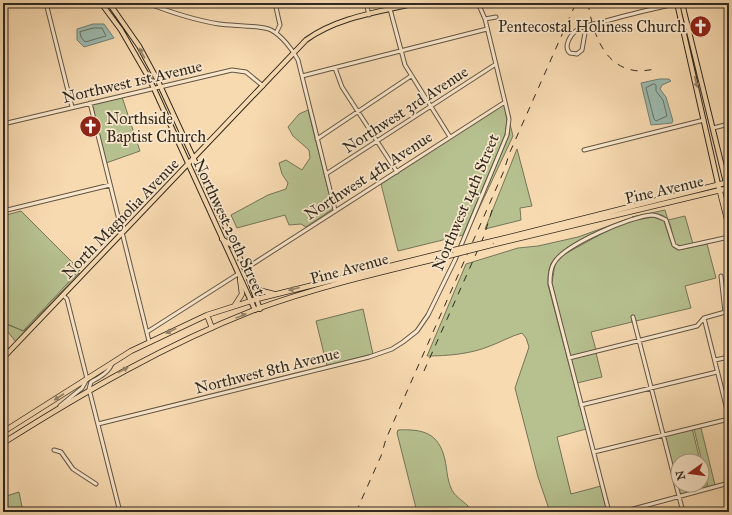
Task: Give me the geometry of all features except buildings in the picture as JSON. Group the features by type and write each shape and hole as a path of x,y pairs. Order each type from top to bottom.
{"highway":[{"name":"Pine Avenue","path":"492,243 727,182"},
{"path":"727,182 729,196"},
{"path":"718,184 729,227"},
{"name":"Pine Avenue","path":"3,433 149,341 207,315 251,300 728,188"},
{"name":"Pine Avenue","path":"4,443 89,389 156,353 212,328 257,309 316,290 453,252"},
{"path":"234,306 242,294 240,279"},
{"path":"250,281 258,290 275,294"},
{"path":"315,284 316,290"},
{"path":"207,315 212,328"}],"main road":[{"name":"Northwest 20th Street","path":"101,3 106,8 143,67 154,88 240,279 257,309"},
{"name":"Northwest 20th Street","path":"110,3 139,46 161,87 245,269 257,299 257,309"},
{"name":"North Magnolia Avenue","path":"3,358 306,40 325,28 390,9 417,3"},
{"path":"677,3 718,184"},
{"path":"682,3 727,182"},
{"path":"222,239 235,247"}],"street":[{"path":"46,3 72,107"},
{"path":"106,8 110,3"},
{"path":"147,3 190,18 216,24 268,29 276,33 294,52 302,76 335,210"},
{"path":"276,3 280,24 276,33"},
{"path":"366,3 369,15"},
{"name":"Northwest 14th Street","path":"428,315 455,260 507,135 509,119 488,29 478,3"},
{"path":"586,27 582,50 577,54 570,53 567,47 571,36 575,31 586,27 677,3"},
{"path":"726,3 729,15"},
{"path":"390,9 405,66 450,137"},
{"path":"485,19 496,17"},
{"path":"302,76 488,29"},
{"name":"Northwest 3rd Avenue","path":"326,174 496,64"},
{"path":"335,68 342,87 397,172"},
{"name":"Northwest 1st Avenue","path":"3,124 154,88 240,70 246,72 263,86"},
{"path":"317,139 411,76"},
{"name":"Northwest 4th Avenue","path":"245,269 505,102"},
{"path":"90,103 149,341"},
{"path":"584,150 704,120"},
{"path":"713,128 729,124"},
{"path":"3,211 110,185"},
{"path":"609,512 582,405 568,358 550,283 554,263 561,254 613,226 631,219 653,215 666,220 674,245 679,248 729,237"},
{"path":"147,332 238,274"},
{"path":"721,276 725,312"},
{"path":"724,294 729,305"},
{"path":"58,408 82,388 87,379 67,299 63,295"},
{"path":"568,358 697,326 704,318 729,311"},
{"name":"Northwest 8th Avenue","path":"98,424 382,353 403,342 417,331 428,315"},
{"path":"633,317 650,389 683,512"},
{"path":"594,452 729,419 704,318"},
{"path":"715,360 729,357"},
{"path":"112,363 108,371 91,382 89,389 120,512"},
{"path":"582,405 717,372"},
{"path":"3,433 4,443"},
{"path":"54,450 61,452 73,469 96,484"},
{"path":"622,512 729,482"}],"green space":[{"path":"122,97 140,151 106,163 92,104"},
{"path":"504,104 507,120 505,135 463,235 398,251 381,184"},
{"path":"308,110 333,209 306,227 301,224 289,225 285,215 237,228 231,215 268,195 286,189 288,183 282,174 279,163 286,160 302,170 310,158 309,150 293,136 288,127 299,114"},
{"path":"510,124 513,136 467,234 509,135"},
{"path":"517,149 532,206 520,208 521,220 485,229"},
{"path":"665,210 668,220 661,215 656,214 632,217"},
{"path":"21,211 80,270 23,331 3,322 3,216"},
{"path":"685,216 693,244 680,247 675,244 668,220"},
{"path":"653,217 664,221 672,246 678,250 707,244 716,278 685,286 691,308 636,321 634,315 631,316 632,322 591,332 596,350 570,356 552,283 555,264 563,255 614,227 632,221"},
{"path":"625,220 573,245 556,258 549,269 548,285 586,429 557,437 571,494 601,486 607,512 550,512 538,477 515,388 529,347 526,338 522,333 483,349 467,353 427,356 466,264 518,248 538,246 578,237"},
{"path":"79,273 80,275 16,342 3,326 3,323 24,331"},
{"path":"363,309 373,354 327,366 316,321"},
{"path":"596,353 602,377 577,383 571,359"},
{"path":"692,428 698,453 670,453 670,464 662,435"},
{"path":"701,428 707,453 700,453 694,429"},
{"path":"398,430 415,430 428,434 434,438 442,451 452,491 468,506 468,512 417,512 397,433"},
{"path":"710,465 715,485 710,486"},
{"path":"19,492 23,512 3,512 3,497"},
{"path":"678,493 691,493 679,496"}],"water":[{"path":"93,24 104,24 114,38 84,47 77,40 77,29"},
{"path":"659,79 669,79 671,81 662,85 660,89 666,97 673,121 672,123 651,125 641,83"}],"railway":[{"path":"356,512 381,456 386,439 503,173 510,152 576,3"},
{"path":"588,3 592,24 600,44 613,61 635,71 657,69"},
{"path":"424,371 484,236 493,207"}],"place":[{"name":"Pentecostal Holiness Church","path":"701,26"},
{"name":"Northside Baptist Church","path":"91,127"}]}
